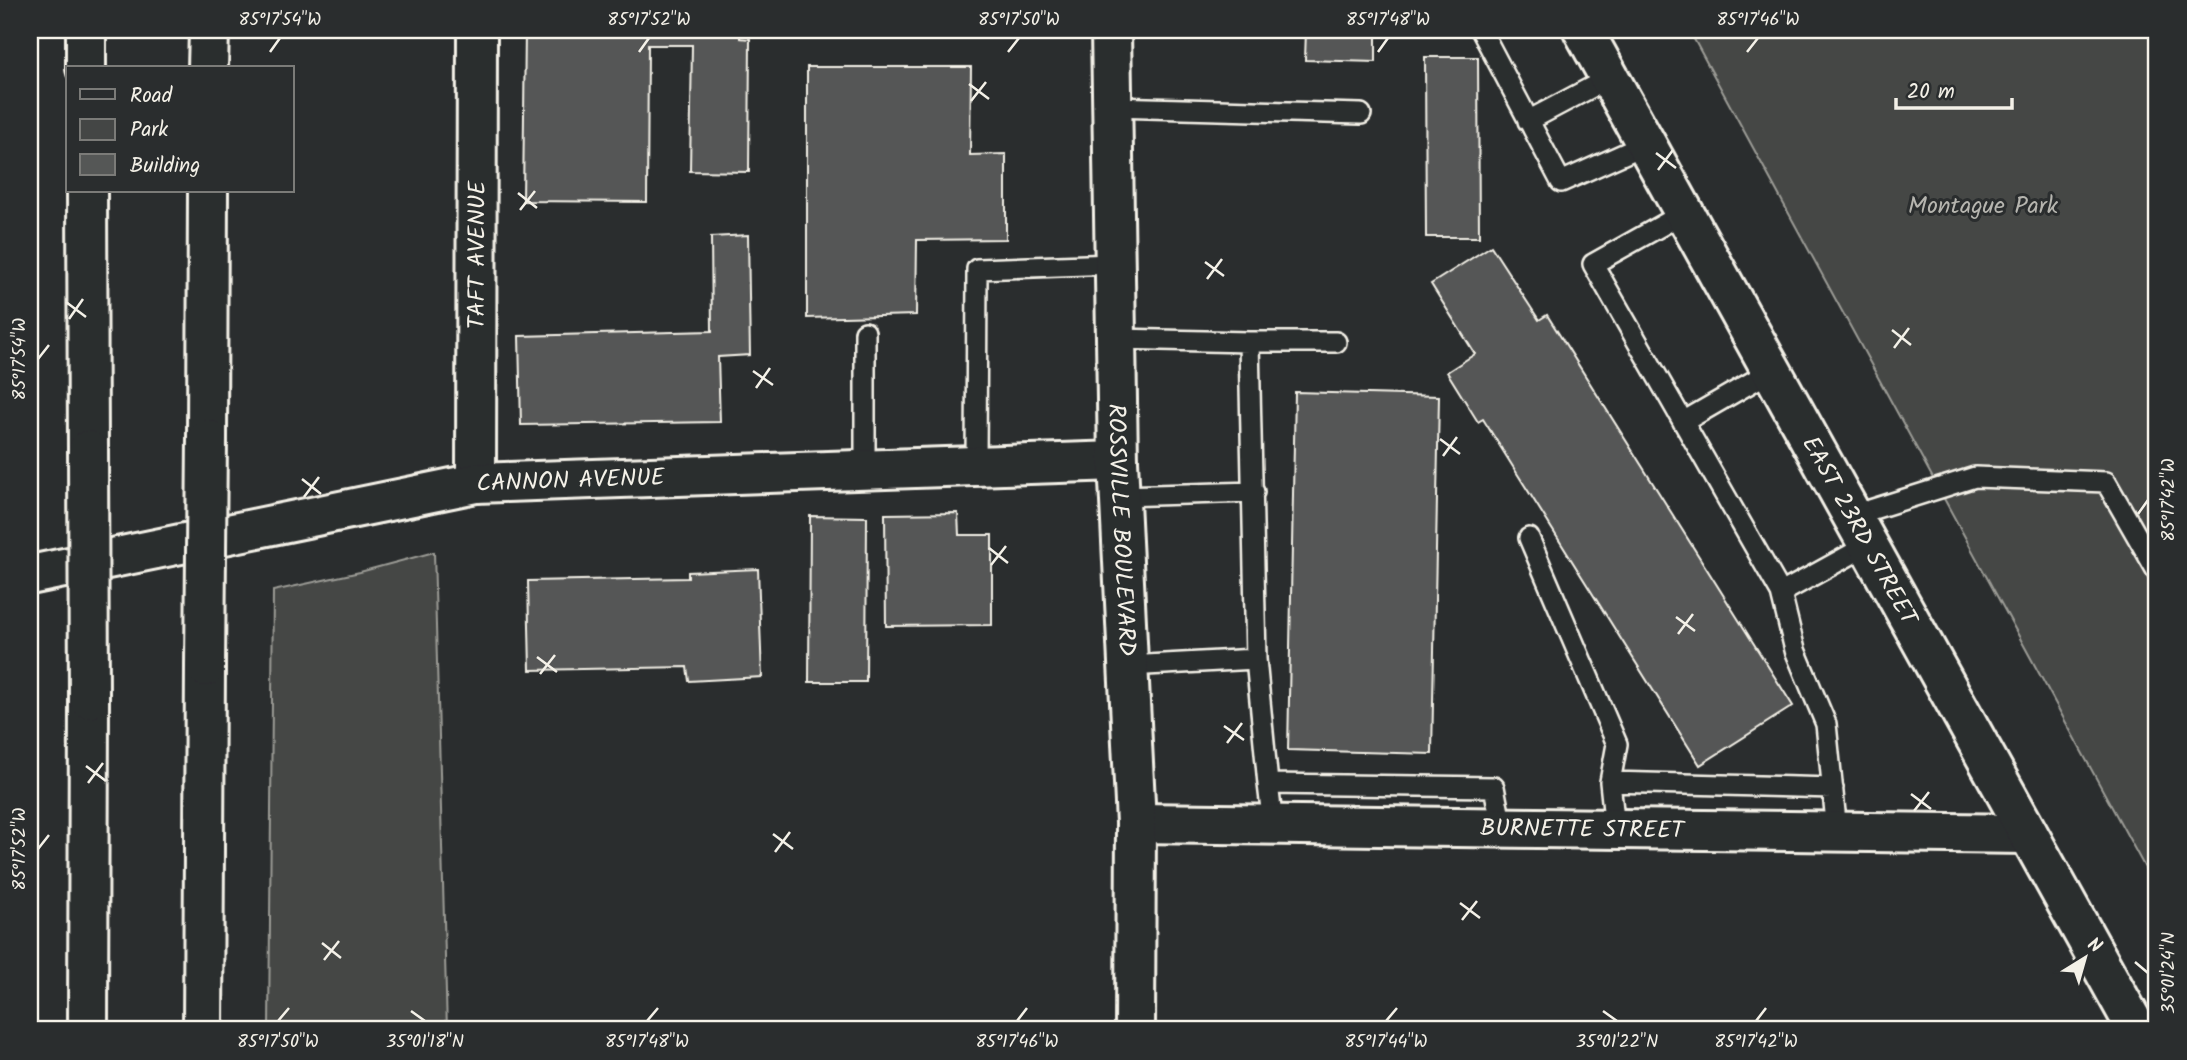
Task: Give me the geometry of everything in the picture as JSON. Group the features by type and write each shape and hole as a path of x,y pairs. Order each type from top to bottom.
{"main road":[{"path":"86,30 86,66"},
{"path":"208,66 209,30"},
{"name":"TAFT AVENUE","path":"476,482 477,30"},
{"name":"ROSSVILLE BOULEVARD","path":"1111,30 1119,479 1136,823 1135,1030"},
{"name":"EAST 23RD STREET","path":"1583,30 2137,1030"},
{"path":"87,192 88,1030"},
{"path":"203,1030 208,192"},
{"name":"CANNON AVENUE","path":"30,575 476,482 976,466 1119,479"},
{"name":"BURNETTE STREET","path":"1136,823 2028,834"}],"lane":[{"path":"1481,30 1560,182 1646,144"},
{"path":"1528,121 1609,78"},
{"path":"1112,107 1362,114"},
{"path":"1684,213 1593,264 1781,593 1795,650 1826,724 1837,832"},
{"path":"976,466 976,270 1114,264"},
{"path":"865,332 865,470"},
{"path":"1116,339 1336,342"},
{"path":"1249,342 1256,659 1273,825"},
{"path":"1683,422 1771,370"},
{"path":"1781,593 1859,531 1975,477 2106,482 2157,571"},
{"path":"1119,479 1254,492"},
{"path":"1529,538 1617,744 1609,782 1615,829"},
{"path":"1128,666 1256,659"},
{"path":"1609,782 1833,788"},
{"path":"1268,784 1494,787 1502,828"}],"green space":[{"name":"Montague Park","path":"1689,30 2157,30 2157,890"},
{"path":"434,552 447,1030 269,1030 273,591"}],"building":[{"path":"525,30 740,30 740,38 750,39 749,172 690,171 692,45 648,45 647,202 523,201"},
{"path":"1306,30 1376,30 1376,62 1305,60"},
{"path":"1425,57 1478,57 1479,237 1426,237"},
{"path":"807,67 971,67 970,155 1006,154 1006,239 917,240 916,315 807,318"},
{"path":"748,235 750,355 718,357 720,422 521,425 519,336 712,331 711,237"},
{"path":"1491,246 1539,320 1547,315 1793,706 1700,765 1483,419 1478,422 1447,372 1475,354 1431,284"},
{"path":"1295,392 1439,396 1432,754 1288,750"},
{"path":"958,513 959,535 992,535 992,625 886,626 885,514"},
{"path":"810,516 867,517 866,682 809,682"},
{"path":"758,569 762,677 689,681 687,667 530,670 528,581 688,578 688,572"}]}
